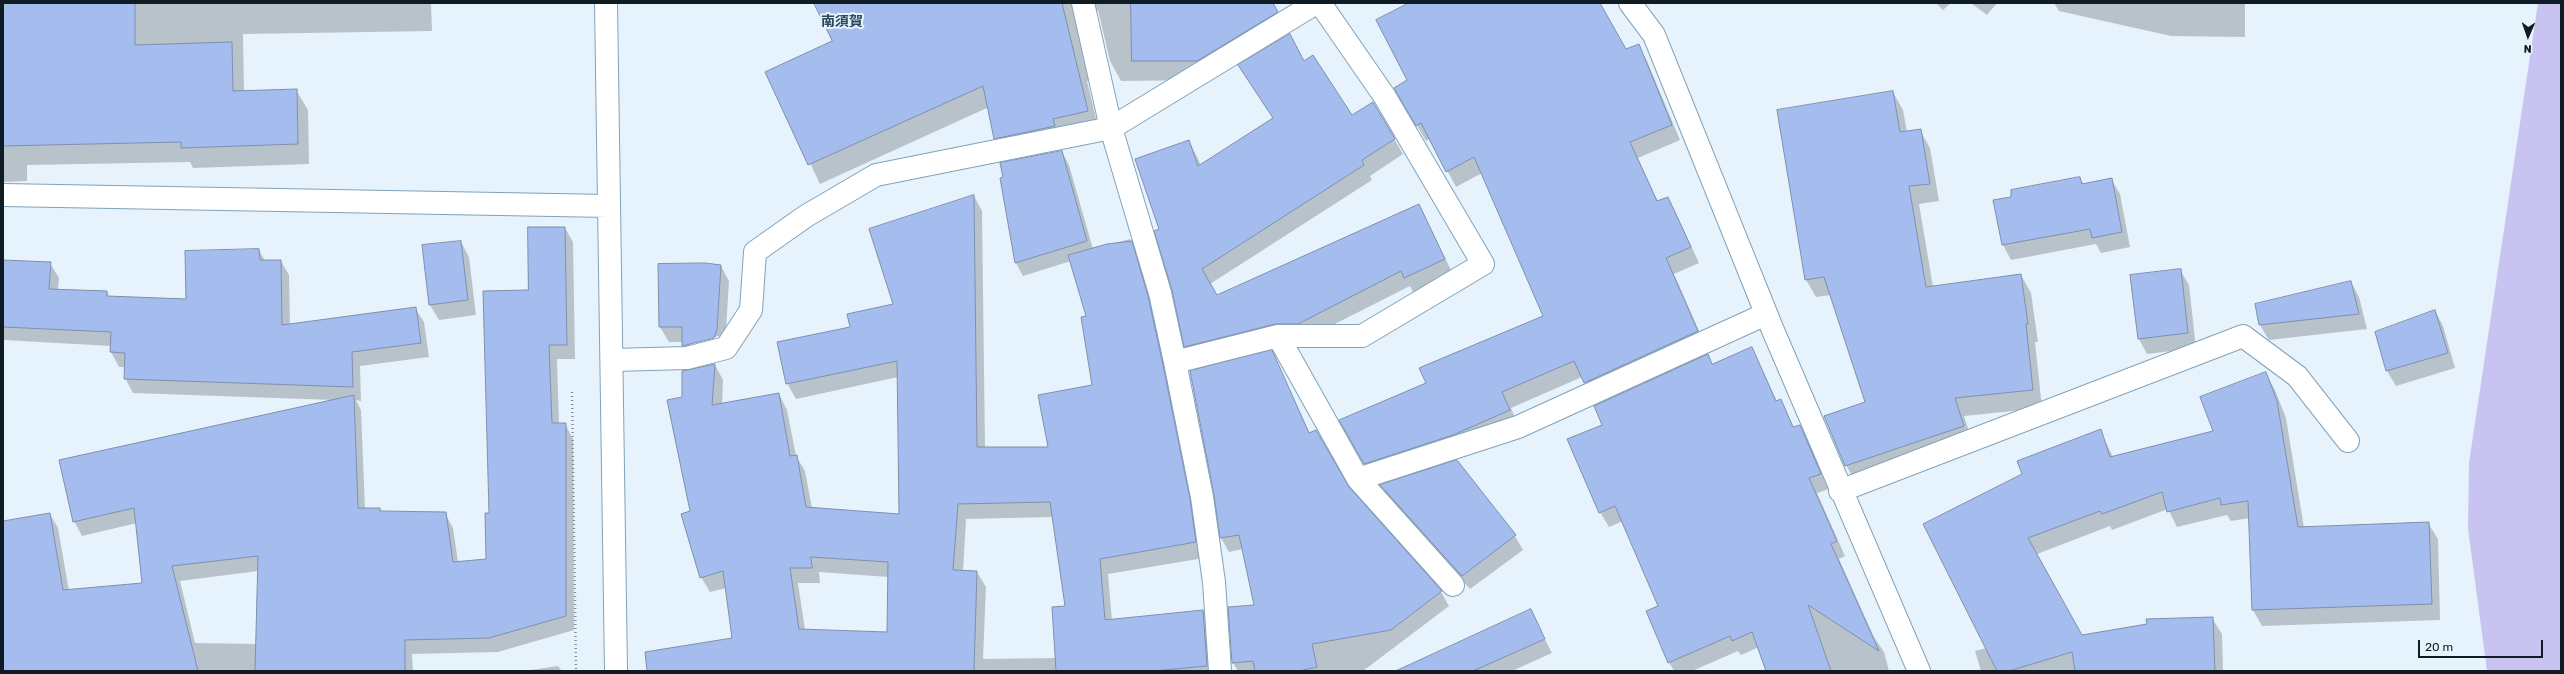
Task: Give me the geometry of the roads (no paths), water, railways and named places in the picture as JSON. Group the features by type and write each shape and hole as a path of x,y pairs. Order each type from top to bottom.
{"street":[{"path":"606,3 613,360 616,671"},
{"path":"1083,3 1110,128 1160,293 1175,362 1202,497 1214,582 1220,671"},
{"path":"613,360 687,358 726,348 751,310 755,252 806,216 876,175 1110,128 1316,3"},
{"path":"1175,362 1278,336 1362,336 1483,264 1385,97 1320,3"},
{"path":"1630,3 1654,35 1766,314 1840,491 1919,671"},
{"path":"3,194 609,206"},
{"path":"1358,479 1518,427 1766,314"},
{"path":"1278,336 1358,479 1453,585"},
{"path":"1840,491 2243,336 2297,376 2348,441"}],"district":[{"name":"南須賀","path":"842,22"}]}
